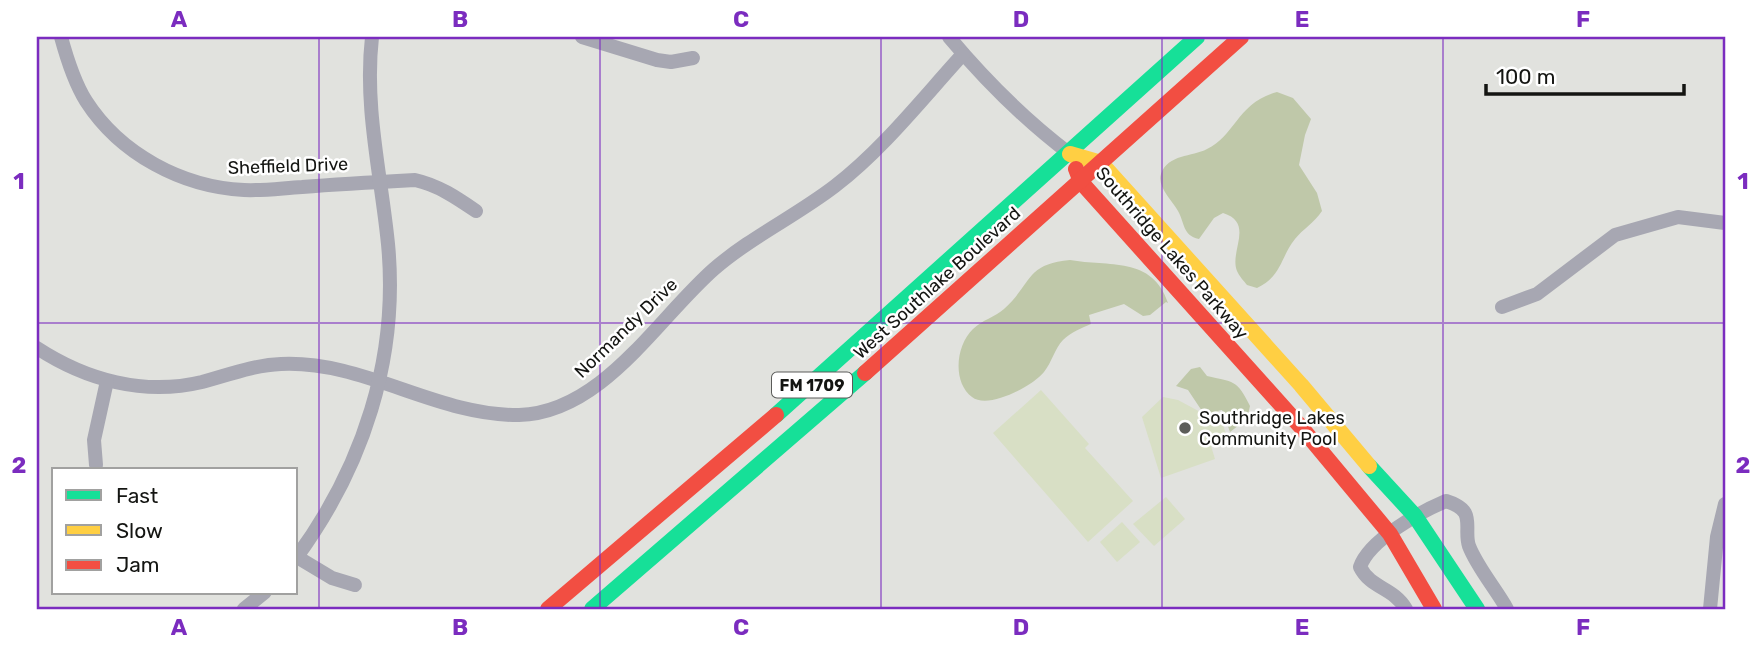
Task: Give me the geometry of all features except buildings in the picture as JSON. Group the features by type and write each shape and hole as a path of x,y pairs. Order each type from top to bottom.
{"main road":[{"name":"West Southlake Boulevard","path":"548,609 815,382 1197,37"},
{"name":"West Southlake Boulevard","path":"592,609 724,498 1241,37"},
{"name":"Southridge Lakes Parkway","path":"1070,154 1101,163 1285,367 1362,459 1415,516 1477,609"},
{"name":"Southridge Lakes Parkway","path":"1070,154 1081,182 1301,427 1390,534 1434,609"}],"street":[{"name":"Sheffield Drive","path":"61,37 69,65 85,100 117,138 150,163 191,181 246,191 415,180 428,183 456,197 476,211"},
{"path":"298,555 334,502 362,441 380,381 386,348 391,294 368,71 372,37"},
{"path":"582,37 657,60 671,62 693,58"},
{"path":"949,37 1026,118 1070,154"},
{"name":"Normandy Drive","path":"37,348 95,378 153,388 171,388 254,367 282,363 340,369 439,402 498,414 521,415 547,410 586,394 611,373 714,270 838,184 881,143 963,54"},
{"path":"1502,307 1537,294 1615,235 1678,217 1725,223"},
{"path":"96,465 94,440 107,381"},
{"path":"1406,609 1399,598 1365,577 1360,567 1363,558 1374,545 1415,516 1446,501 1464,512 1470,549 1507,609"},
{"path":"1710,609 1720,569 1717,537 1725,504"},
{"path":"298,559 332,578 355,585"},
{"path":"244,609 263,594"}],"shaded area":[{"path":"1277,92 1293,98 1311,119 1299,165 1317,193 1322,211 1295,239 1271,278 1257,288 1247,285 1237,271 1235,263 1239,238 1238,223 1223,213 1214,218 1199,239 1190,235 1160,179 1169,163 1207,149 1224,136 1254,103"},
{"path":"1070,260 1128,266 1140,271 1152,277 1168,303 1150,315 1143,316 1124,304 1089,315 1091,324 1063,340 1044,372 1030,384 1010,395 988,401 972,397 961,382 959,373 960,354 967,336 977,326 1004,309 1037,271 1055,262"},
{"path":"1200,367 1207,376 1238,386 1250,406 1247,419 1230,432 1222,410 1204,414 1188,390 1176,386 1191,369"},
{"path":"1041,390 1089,444 1085,448 1133,501 1088,542 993,433"},
{"name":"Southridge Lakes Community Pool","path":"1163,397 1178,400 1204,414 1218,410 1228,440 1211,446 1215,459 1161,478 1142,417"},
{"path":"1166,497 1185,519 1154,546 1133,524"},
{"path":"1122,522 1140,542 1117,562 1100,542"}],"traffic: fast":[{"path":"776,415 1197,37"},
{"path":"592,609 865,373"},
{"path":"1369,466 1415,516 1477,609"}],"traffic: slow":[{"path":"1070,154 1101,163 1301,385 1369,466"}],"traffic: jam":[{"path":"865,373 1241,37"},
{"path":"1076,169 1081,182 1301,427 1390,534 1434,609"},
{"path":"548,609 776,415"}],"place":[{"name":"Southridge Lakes Community Pool","path":"1185,428"}]}
